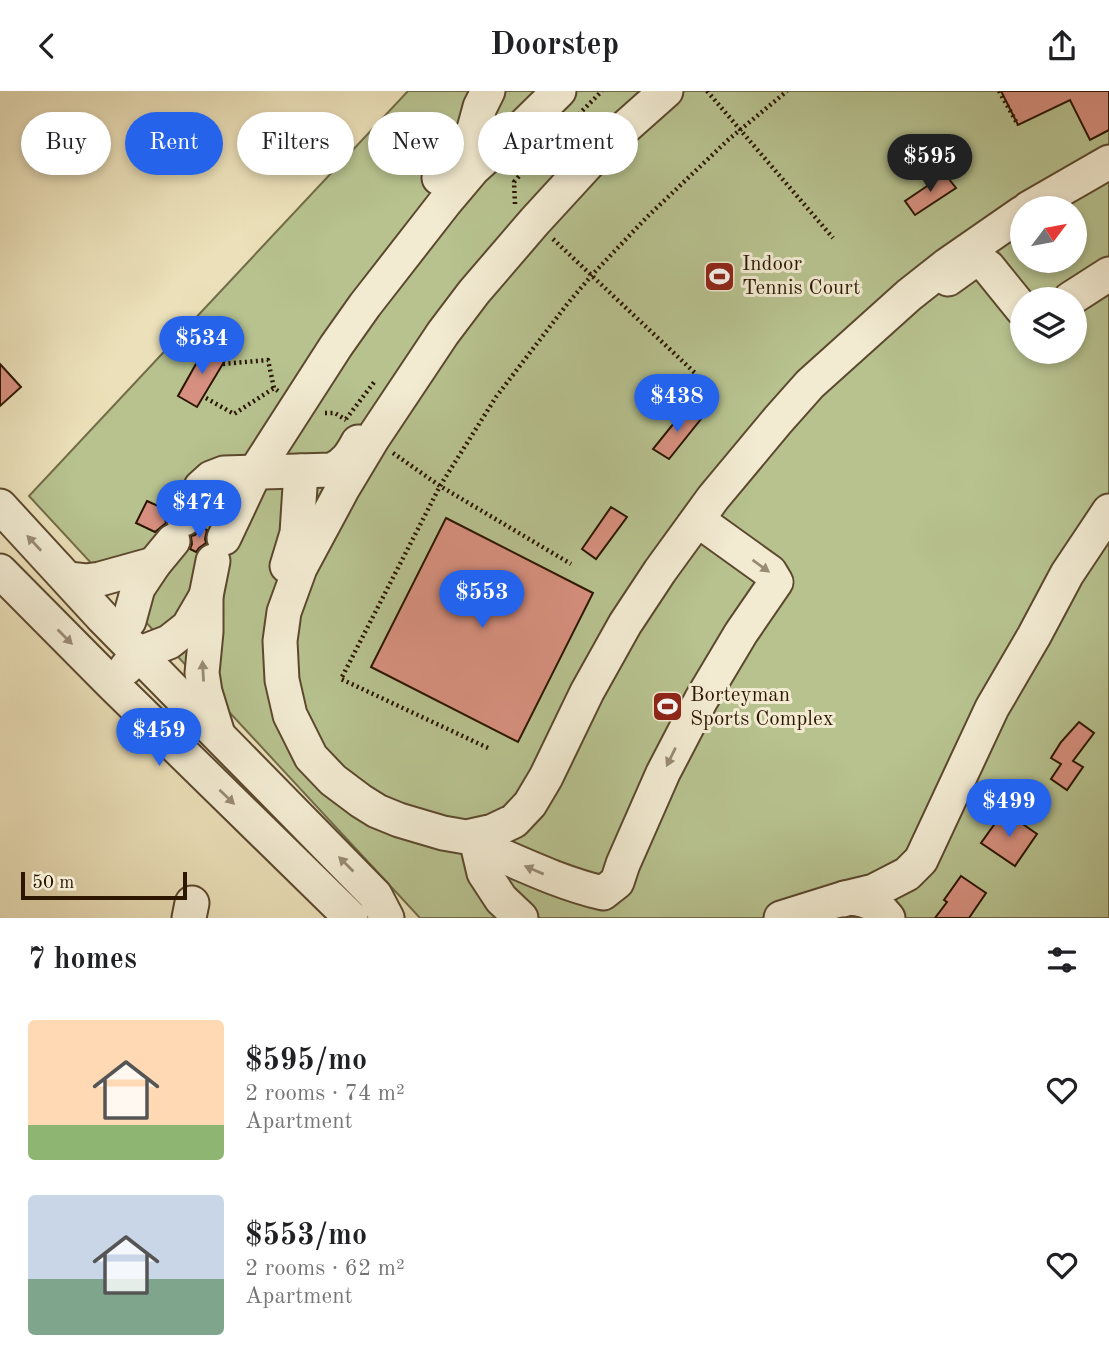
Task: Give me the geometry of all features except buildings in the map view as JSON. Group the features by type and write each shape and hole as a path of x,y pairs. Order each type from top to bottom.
{"street":[{"path":"481,112 480,107 488,91"},
{"path":"538,112 559,91"},
{"path":"648,91 592,145 498,245 428,335 369,435 300,568 284,612 280,659 285,698 290,715 311,757 332,780 377,811 420,827 466,837 493,831 514,821 530,804 546,777 587,692 625,624 713,498 778,419 810,384 909,295 957,257 1010,221"},
{"path":"300,482 332,470 349,459 474,292 535,221 603,147 666,91"},
{"path":"112,684 138,654 169,642 188,627 285,396 336,346 403,254 473,169 478,155"},
{"path":"1050,196 1109,162"},
{"path":"1070,196 1109,173"},
{"path":"1010,233 999,241 998,257 1005,273 1016,287"},
{"path":"300,482 297,533 268,622 266,652 269,691 293,754 314,782 354,814 420,839 470,852 485,852 514,844 535,826 549,804 593,708 640,621 682,558 762,455 831,381 914,305 973,261 977,260 988,267 1010,294"},
{"path":"1087,288 1109,274"},
{"path":"1087,299 1109,285"},
{"path":"129,621 138,589 169,544 201,487 211,478 224,473 249,486 300,482 343,488"},
{"path":"0,506 138,654 375,895 387,918"},
{"path":"900,918 921,860 992,708 1068,573 1109,511"},
{"path":"485,852 588,890 603,893 617,882 646,810 678,742 720,667 776,582 770,572 706,526"},
{"path":"169,544 213,567"},
{"path":"68,579 86,582 100,579 169,544"},
{"path":"213,567 202,673 219,737"},
{"path":"0,571 351,918"},
{"path":"485,852 484,873 501,899 521,918"},
{"path":"836,908 907,874 921,860"},
{"path":"780,918 836,908 859,898 878,906 888,918"}],"path":[{"path":"706,91 833,237"},
{"path":"488,748 341,679 440,486 496,397 568,303 647,217 740,130 787,91"},
{"path":"999,91 1018,125"},
{"path":"535,221 695,373"},
{"path":"223,364 268,360 285,396 309,413 335,413 440,486 571,564"},
{"path":"206,398 234,414 285,396"}],"green space":[{"name":"Borteyman Sports Complex","path":"408,91 1109,91 1109,918 420,918 29,496 329,175 354,175 354,149 368,134 368,175 464,175 464,112 388,112"}],"place":[{"name":"Indoor Tennis Court","path":"719,276"},
{"name":"Borteyman Sports Complex","path":"667,707"}]}
